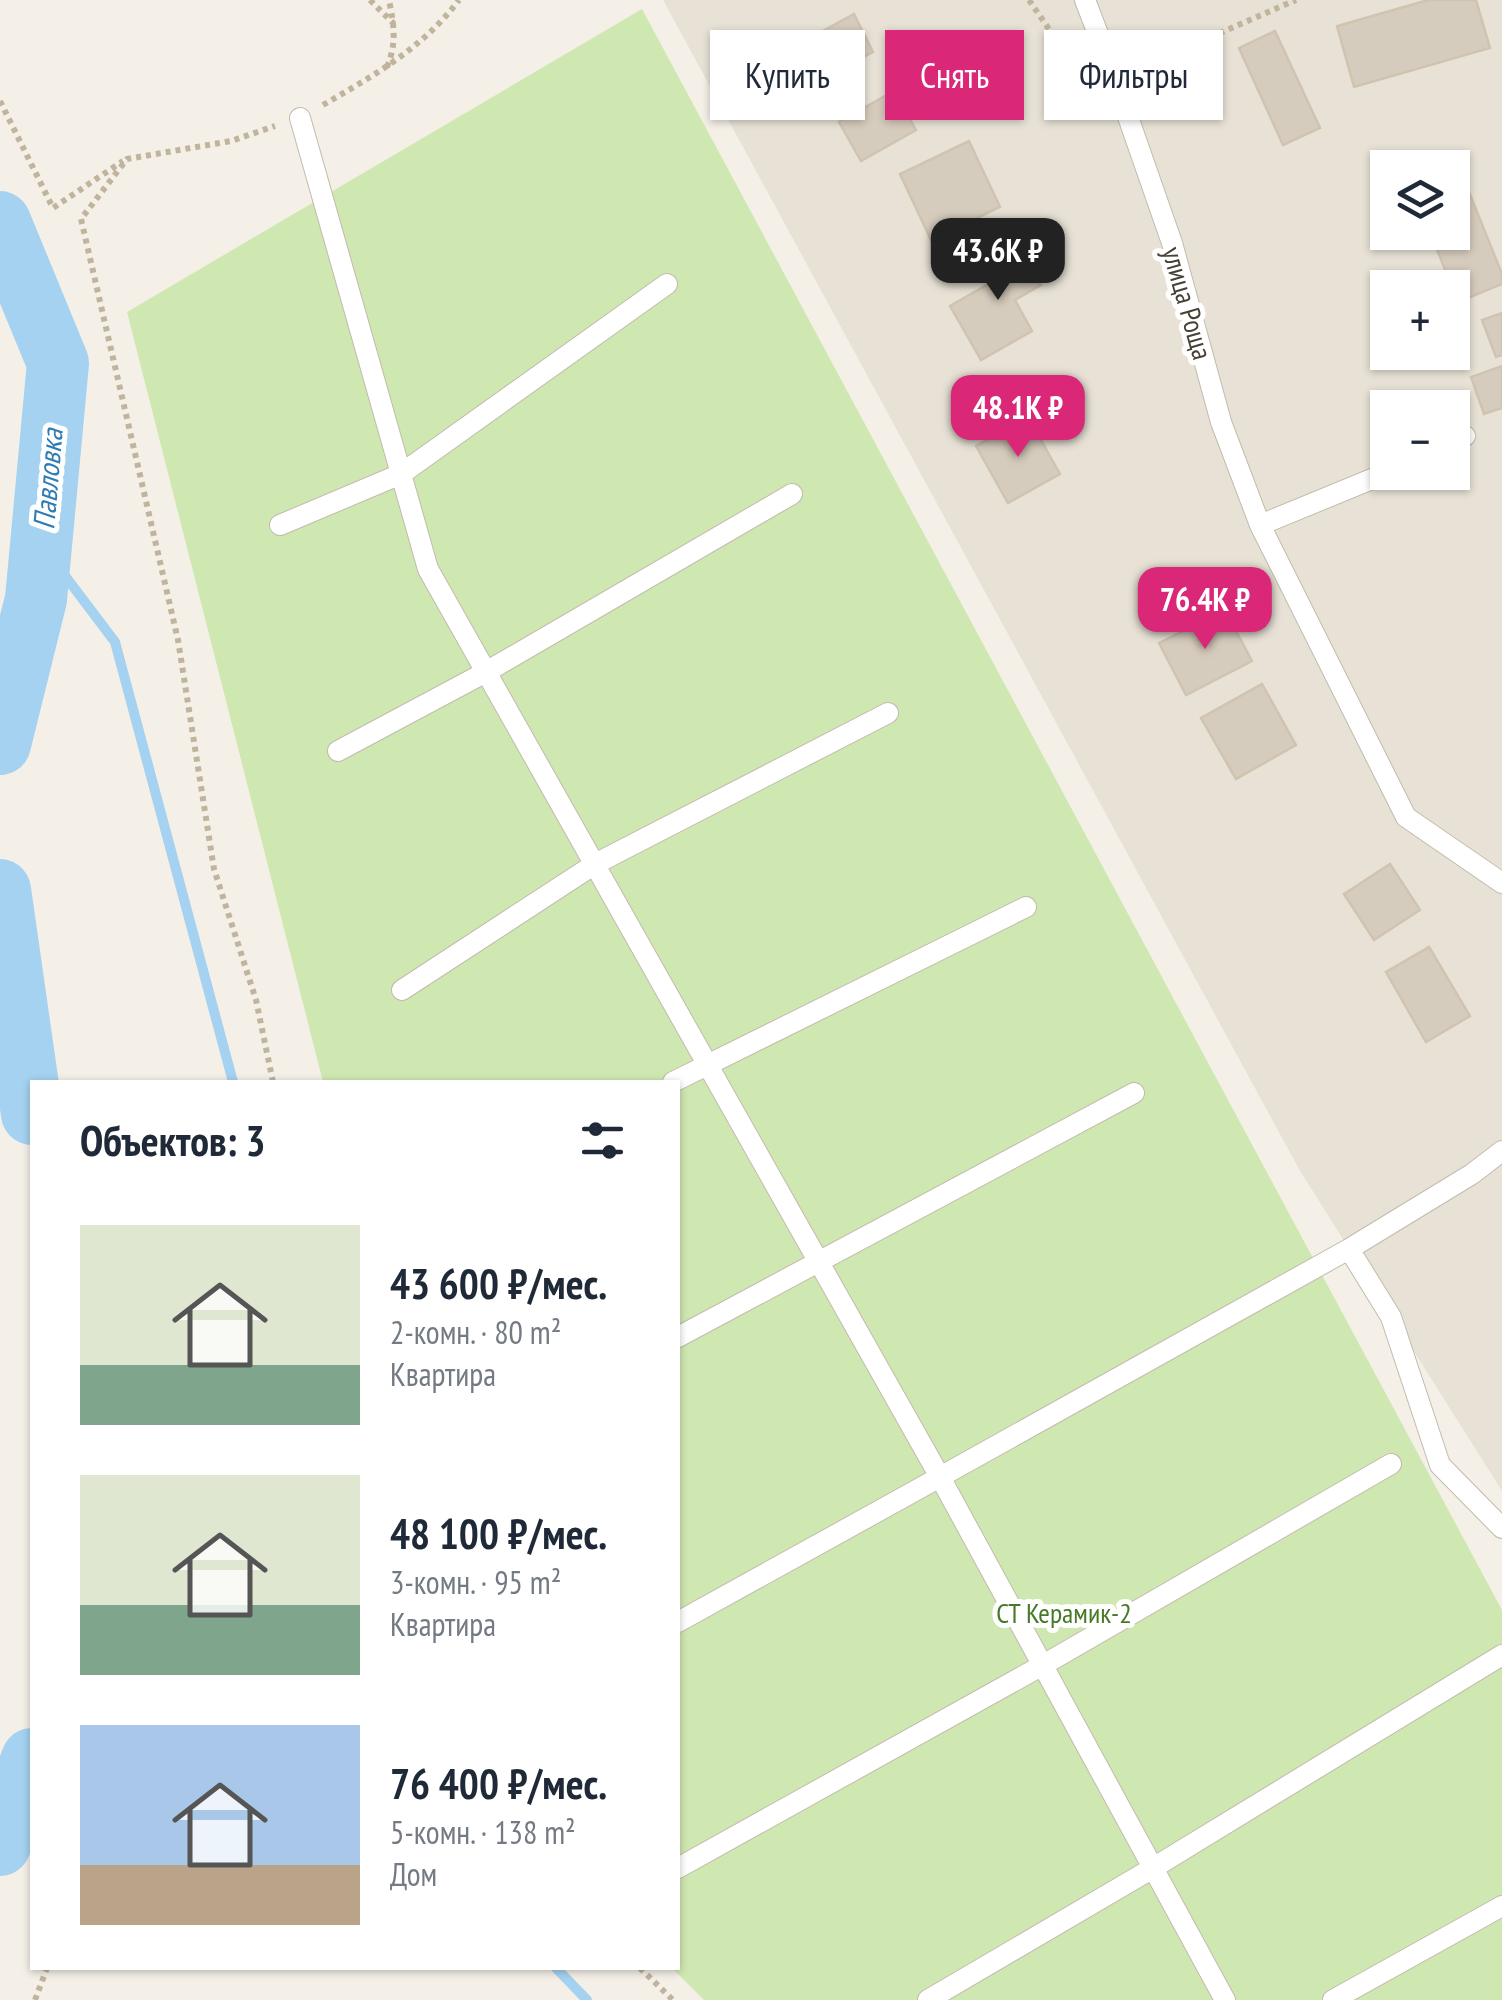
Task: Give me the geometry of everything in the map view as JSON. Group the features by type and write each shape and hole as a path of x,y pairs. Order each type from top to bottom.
{"lane":[{"name":"улица Роща","path":"1085,0 1096,30"},
{"path":"300,118 428,570 940,1477 1225,2000"},
{"name":"улица Роща","path":"1129,120 1172,243 1222,422 1260,525 1406,817 1502,883"},
{"path":"280,524 401,474 668,284"},
{"path":"1260,525 1370,480"},
{"path":"338,751 486,672 792,494"},
{"path":"402,990 595,864 888,712"},
{"path":"677,1080 1026,907"},
{"path":"680,1336 1134,1093"},
{"path":"680,1621 1349,1249 1472,1174 1502,1151"},
{"path":"1349,1249 1391,1317 1440,1465 1502,1528"},
{"path":"680,1867 1391,1464"},
{"path":"928,2000 1502,1655"},
{"path":"1333,2000 1502,1906"}],"path":[{"path":"370,0 394,24"},
{"path":"386,69 395,48 389,0"},
{"path":"0,101 53,208 127,159 231,141 300,118 386,69 444,20 459,0"},
{"path":"1029,0 1050,30"},
{"path":"1223,32 1296,0"},
{"path":"127,159 81,218 178,640 214,869 256,1000 273,1080"},
{"path":"35,2000 46,1970"},
{"path":"642,1970 674,2000"}],"shaded area":[{"path":"663,0 1502,0 1502,1491 1300,1171 728,120 865,120 865,30 710,30 710,86"}],"green space":[{"name":"СТ Керамик-2","path":"642,9 1502,1610 1502,2000 704,2000 674,1970 680,1970 680,1080 322,1080 127,312"}],"building":[{"path":"1428,0 1476,0 1490,48 1354,87 1337,26"},
{"path":"854,14 862,30 825,30"},
{"path":"1275,31 1320,128 1283,145 1239,48"},
{"path":"865,36 873,52 865,56"},
{"path":"885,96 885,120 910,120 916,130 861,161 839,122 865,120 865,107"},
{"path":"969,141 1000,207 931,240 900,174"},
{"path":"1470,194 1502,274 1502,284 1470,297 1470,270 1445,270 1437,250 1470,250"},
{"path":"1017,243 1041,285 1015,300 1032,331 981,360 950,306 990,283 979,264"},
{"path":"1502,313 1502,355 1496,357 1482,320"},
{"path":"1502,366 1502,408 1484,414 1471,377"},
{"path":"1028,417 1060,474 1008,503 976,446"},
{"path":"1225,610 1252,661 1186,695 1159,643"},
{"path":"1262,684 1296,745 1236,779 1201,718"},
{"path":"1390,864 1420,910 1374,940 1344,894"},
{"path":"1429,947 1470,1016 1426,1042 1386,972"}],"waterway":[{"name":"Павловка","path":"0,222 58,363 36,599 0,744"},
{"path":"41,544 115,642 232,1080"},
{"name":"Павловка","path":"0,890 30,1100"},
{"name":"Павловка","path":"0,1845 30,1764"},
{"path":"558,1970 587,2000"}]}
